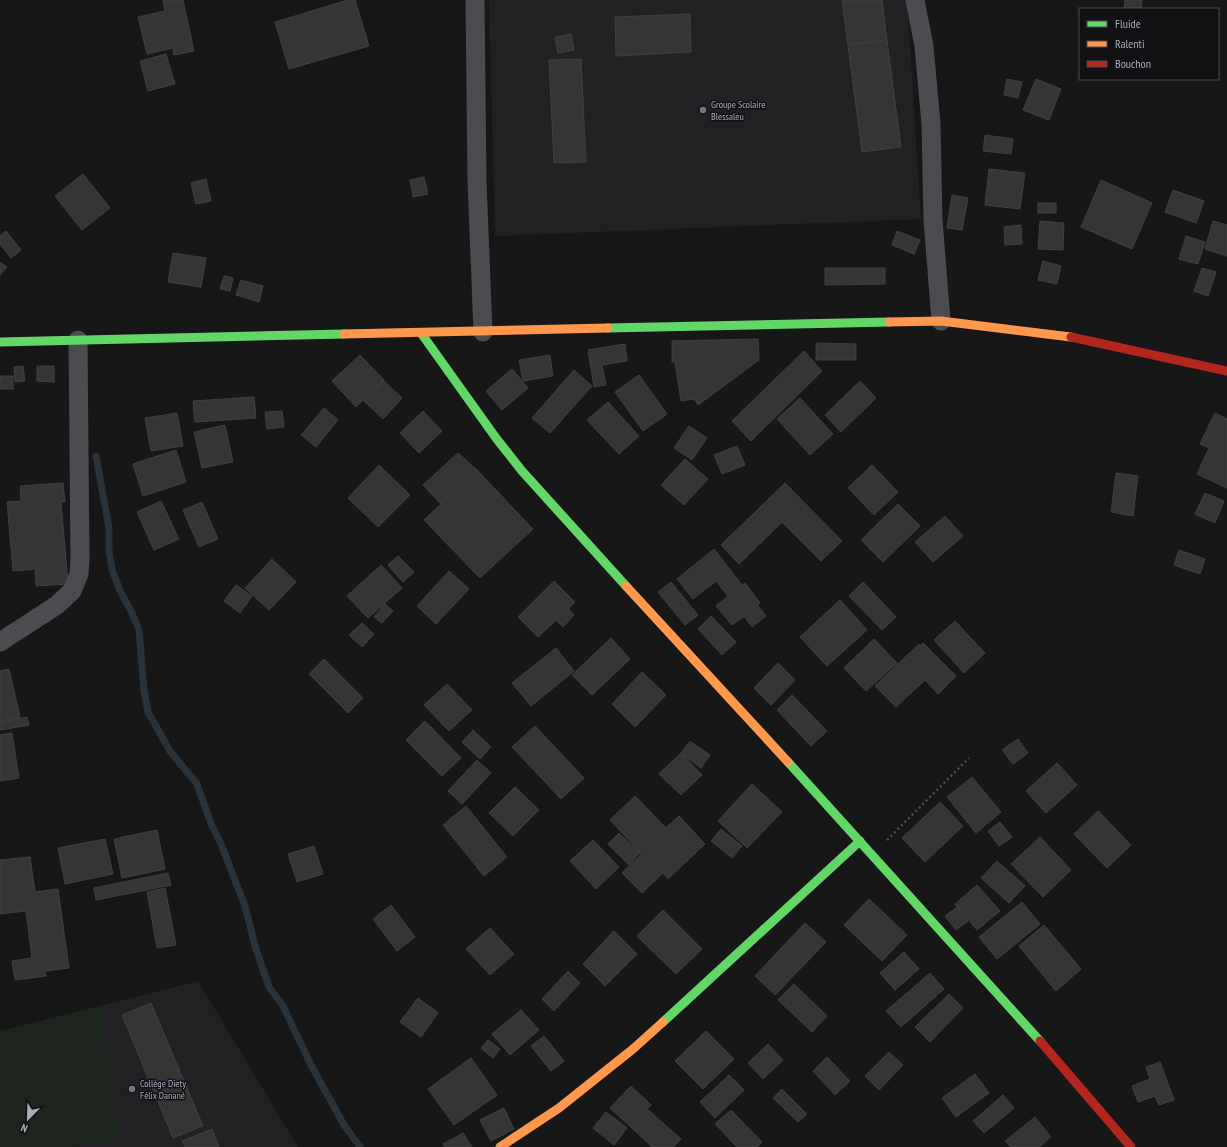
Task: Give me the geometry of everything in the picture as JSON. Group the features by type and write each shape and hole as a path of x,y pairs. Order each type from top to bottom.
{"street":[{"path":"475,0 477,181 483,332"},
{"path":"915,0 924,46 931,124 933,220 941,321"},
{"path":"0,342 941,321 1081,338 1227,371"},
{"path":"421,333 472,405 522,471 873,855 1062,1065 1131,1147"},
{"path":"0,642 57,605 72,591 79,574 78,340"},
{"path":"500,1147 559,1108 633,1049 860,841"}],"path":[{"path":"873,855 968,758"}],"shaded area":[{"name":"Groupe Scolaire Blessaleu","path":"489,0 907,0 921,219 495,236"},
{"name":"Collège Diety Félix Danané","path":"198,981 298,1147 0,1147 0,1031"},
{"path":"101,1006 121,1139 72,1147 0,1147 0,1031"}],"building":[{"path":"163,0 183,0 194,51 174,55 173,48 147,54 138,17 165,11"},
{"path":"348,0 355,0 369,46 289,69 275,22"},
{"path":"842,0 882,0 887,40 848,45"},
{"path":"1125,0 1142,0 1141,8 1124,8"},
{"path":"690,14 691,52 616,56 615,17"},
{"path":"571,34 574,50 558,53 555,37"},
{"path":"887,40 901,147 862,152 848,45"},
{"path":"166,54 175,84 148,91 140,61"},
{"path":"581,59 586,162 554,163 549,60"},
{"path":"1007,79 1022,82 1018,98 1004,95"},
{"path":"1036,79 1061,89 1049,120 1023,110"},
{"path":"985,135 1013,139 1011,154 983,151"},
{"path":"989,169 1025,173 1020,209 985,205"},
{"path":"83,174 110,208 82,230 55,196"},
{"path":"424,177 428,194 413,197 410,180"},
{"path":"206,179 211,201 196,204 191,183"},
{"path":"1101,180 1152,203 1132,249 1081,227"},
{"path":"1173,190 1204,201 1196,223 1165,212"},
{"path":"952,195 968,198 962,230 947,228"},
{"path":"1038,203 1056,203 1056,213 1038,213"},
{"path":"1040,221 1064,223 1063,250 1038,249"},
{"path":"1213,221 1227,225 1227,256 1205,249"},
{"path":"1021,225 1022,244 1005,245 1004,227"},
{"path":"6,231 21,250 11,258 0,244 0,236"},
{"path":"897,231 920,240 914,254 892,245"},
{"path":"1186,236 1205,242 1198,264 1179,259"},
{"path":"173,253 206,258 201,287 168,282"},
{"path":"1043,261 1061,266 1057,284 1038,280"},
{"path":"0,262 7,267 0,275"},
{"path":"825,268 885,268 885,284 825,285"},
{"path":"1202,268 1216,272 1208,296 1194,291"},
{"path":"224,276 233,278 230,291 220,289"},
{"path":"241,280 263,286 259,302 236,295"},
{"path":"758,339 759,360 698,405 694,399 681,401 675,362 672,362 672,341"},
{"path":"816,343 856,344 856,360 816,360"},
{"path":"625,344 627,361 602,365 606,385 594,387 588,350"},
{"path":"804,351 822,371 751,441 732,421"},
{"path":"360,355 384,380 356,407 332,381"},
{"path":"550,355 553,376 523,381 519,360"},
{"path":"23,366 25,381 15,382 14,367"},
{"path":"37,366 54,366 54,382 37,381"},
{"path":"512,369 528,388 502,410 486,391"},
{"path":"574,370 592,386 550,433 532,418"},
{"path":"639,375 667,414 643,431 615,392"},
{"path":"0,376 13,376 13,389 0,389"},
{"path":"384,381 402,398 383,419 364,401"},
{"path":"860,381 876,398 841,432 825,415"},
{"path":"254,397 256,418 195,422 193,401"},
{"path":"800,398 833,434 810,455 777,419"},
{"path":"608,402 639,436 619,454 587,420"},
{"path":"324,408 338,420 316,447 301,435"},
{"path":"282,411 284,427 267,429 265,412"},
{"path":"423,411 442,431 419,453 400,433"},
{"path":"177,413 183,446 151,451 145,418"},
{"path":"1215,413 1227,419 1227,488 1197,474 1209,448 1200,444"},
{"path":"225,425 233,462 202,468 194,432"},
{"path":"689,426 707,438 692,460 674,448"},
{"path":"737,446 745,465 722,474 714,455"},
{"path":"176,450 186,482 143,496 133,464"},
{"path":"458,453 477,470 441,504 423,485"},
{"path":"685,459 708,479 684,505 661,485"},
{"path":"379,465 410,495 378,527 348,498"},
{"path":"872,465 898,492 874,515 848,488"},
{"path":"477,470 533,529 480,578 424,520"},
{"path":"1116,473 1138,476 1133,516 1111,512"},
{"path":"63,483 65,502 61,502 68,584 36,586 35,569 13,571 7,502 21,501 20,486"},
{"path":"785,483 842,541 821,561 782,522 739,564 721,545"},
{"path":"1205,493 1224,501 1215,523 1195,514"},
{"path":"161,501 179,539 154,550 137,512"},
{"path":"202,502 218,539 199,547 183,510"},
{"path":"898,504 920,526 883,562 861,540"},
{"path":"945,516 963,536 933,562 915,542"},
{"path":"714,549 742,585 745,583 760,603 757,605 766,616 752,627 744,616 732,625 716,606 728,596 716,581 693,599 677,579"},
{"path":"1179,550 1205,559 1200,574 1174,565"},
{"path":"398,556 414,572 403,582 388,565"},
{"path":"272,559 296,582 269,610 245,588"},
{"path":"381,565 402,588 368,618 347,596"},
{"path":"449,571 469,589 436,624 417,606"},
{"path":"554,581 575,602 568,609 574,615 563,627 556,620 538,637 518,617"},
{"path":"671,582 698,615 685,625 658,592"},
{"path":"863,582 896,617 882,630 849,596"},
{"path":"236,585 252,596 240,613 224,601"},
{"path":"840,600 867,630 827,666 800,637"},
{"path":"385,604 393,611 382,623 374,617"},
{"path":"711,616 736,642 722,655 698,629"},
{"path":"955,621 985,653 964,673 934,640"},
{"path":"362,623 374,634 362,647 349,635"},
{"path":"611,638 630,659 592,695 572,675"},
{"path":"874,639 897,663 866,691 844,668"},
{"path":"923,643 956,676 938,694 925,680 896,707 875,686 919,644 920,646"},
{"path":"556,648 574,671 531,706 512,683"},
{"path":"324,659 363,698 348,713 309,674"},
{"path":"778,663 795,680 771,705 754,688"},
{"path":"9,669 20,717 0,721 0,671"},
{"path":"642,672 666,695 635,727 612,704"},
{"path":"447,684 472,710 449,731 424,705"},
{"path":"792,695 827,731 811,746 777,710"},
{"path":"27,717 29,725 0,730 0,722"},
{"path":"425,721 461,758 442,776 406,740"},
{"path":"535,726 584,778 561,799 512,747"},
{"path":"473,730 491,747 480,759 462,742"},
{"path":"12,733 19,778 0,781 0,735"},
{"path":"1018,739 1028,753 1013,764 1002,750"},
{"path":"690,741 710,755 701,768 681,753"},
{"path":"681,753 702,775 681,795 659,774"},
{"path":"477,760 491,773 462,804 448,791"},
{"path":"1057,763 1077,785 1046,813 1026,791"},
{"path":"972,777 1001,812 976,833 947,797"},
{"path":"752,784 782,812 747,848 718,821"},
{"path":"515,787 539,810 513,836 489,813"},
{"path":"635,796 666,828 679,816 705,844 668,879 663,873 642,893 622,873 642,854 610,820"},
{"path":"940,802 963,826 925,862 902,838"},
{"path":"466,806 507,857 484,876 443,825"},
{"path":"1098,811 1131,845 1107,868 1074,834"},
{"path":"1000,822 1012,837 999,846 988,831"},
{"path":"721,829 742,846 732,858 711,841"},
{"path":"157,830 165,869 122,878 114,839"},
{"path":"619,833 640,853 629,865 608,844"},
{"path":"1040,837 1071,870 1043,897 1011,864"},
{"path":"105,839 113,874 65,884 58,848"},
{"path":"593,840 619,867 596,889 570,861"},
{"path":"314,846 323,874 297,882 288,854"},
{"path":"30,857 35,892 58,889 69,968 45,971 46,976 15,980 12,961 32,958 26,911 0,914 0,860"},
{"path":"997,861 1025,886 1009,903 981,878"},
{"path":"168,873 171,885 96,900 94,888"},
{"path":"977,885 1000,911 977,930 955,904"},
{"path":"165,888 176,945 157,948 147,892"},
{"path":"869,899 907,935 882,961 844,925"},
{"path":"1022,902 1040,924 997,959 979,937"},
{"path":"391,905 415,937 397,951 373,919"},
{"path":"957,907 968,921 956,930 945,916"},
{"path":"663,910 702,949 676,974 637,936"},
{"path":"805,923 826,942 775,995 755,976"},
{"path":"1044,925 1081,969 1056,991 1019,946"},
{"path":"490,928 514,954 490,975 466,949"},
{"path":"614,931 637,954 605,986 583,964"},
{"path":"904,952 919,969 895,990 880,973"},
{"path":"568,971 580,983 554,1011 542,999"},
{"path":"930,973 944,989 901,1027 886,1011"},
{"path":"794,984 827,1016 812,1032 778,1000"},
{"path":"949,994 963,1008 930,1042 915,1027"},
{"path":"418,998 438,1013 421,1037 400,1022"},
{"path":"151,1003 203,1126 173,1138 122,1015"},
{"path":"521,1010 539,1030 510,1055 492,1034"},
{"path":"706,1031 734,1059 703,1089 675,1061"},
{"path":"544,1036 564,1061 551,1071 531,1046"},
{"path":"488,1040 500,1049 493,1058 481,1048"},
{"path":"768,1044 783,1060 763,1079 748,1063"},
{"path":"889,1052 903,1065 879,1090 865,1076"},
{"path":"827,1057 850,1081 835,1095 813,1071"},
{"path":"471,1058 497,1095 454,1125 428,1089"},
{"path":"1160,1062 1174,1100 1159,1105 1155,1096 1138,1102 1132,1086 1150,1079 1146,1067"},
{"path":"975,1074 989,1093 956,1117 942,1098"},
{"path":"729,1075 744,1090 715,1118 700,1102"},
{"path":"631,1086 651,1105 631,1127 610,1108"},
{"path":"782,1089 807,1114 798,1122 773,1098"},
{"path":"1003,1095 1014,1108 984,1133 973,1121"},
{"path":"504,1108 514,1129 491,1141 480,1120"},
{"path":"647,1109 681,1139 673,1147 652,1147 631,1127"},
{"path":"731,1110 762,1142 757,1147 737,1147 715,1124"},
{"path":"606,1112 627,1128 614,1145 593,1128"},
{"path":"1035,1117 1051,1137 1039,1147 1011,1147 1005,1141"},
{"path":"212,1129 219,1147 185,1147 182,1141"},
{"path":"463,1133 472,1147 445,1147 443,1144"}],"waterway":[{"path":"96,456 109,528 109,550 112,570 121,593 139,630 144,690 148,712 170,751 197,784 212,826 221,844 245,906 255,946 269,987 283,1006 311,1065 344,1125 360,1147"}],"traffic: fast":[{"path":"608,328 889,322"},
{"path":"421,333 496,438 522,471 626,586"},
{"path":"0,342 344,334"},
{"path":"788,762 1040,1041"},
{"path":"663,1022 860,841"}],"traffic: slow":[{"path":"889,322 941,321 1071,337"},
{"path":"344,334 608,328"},
{"path":"626,586 788,762"},
{"path":"500,1147 559,1108 633,1049 663,1022"}],"traffic: jam":[{"path":"1071,337 1227,371"},
{"path":"1040,1041 1131,1147"}],"place":[{"name":"Groupe Scolaire Blessaleu","path":"703,110"},
{"name":"Collège Diety Félix Danané","path":"132,1089"}]}
